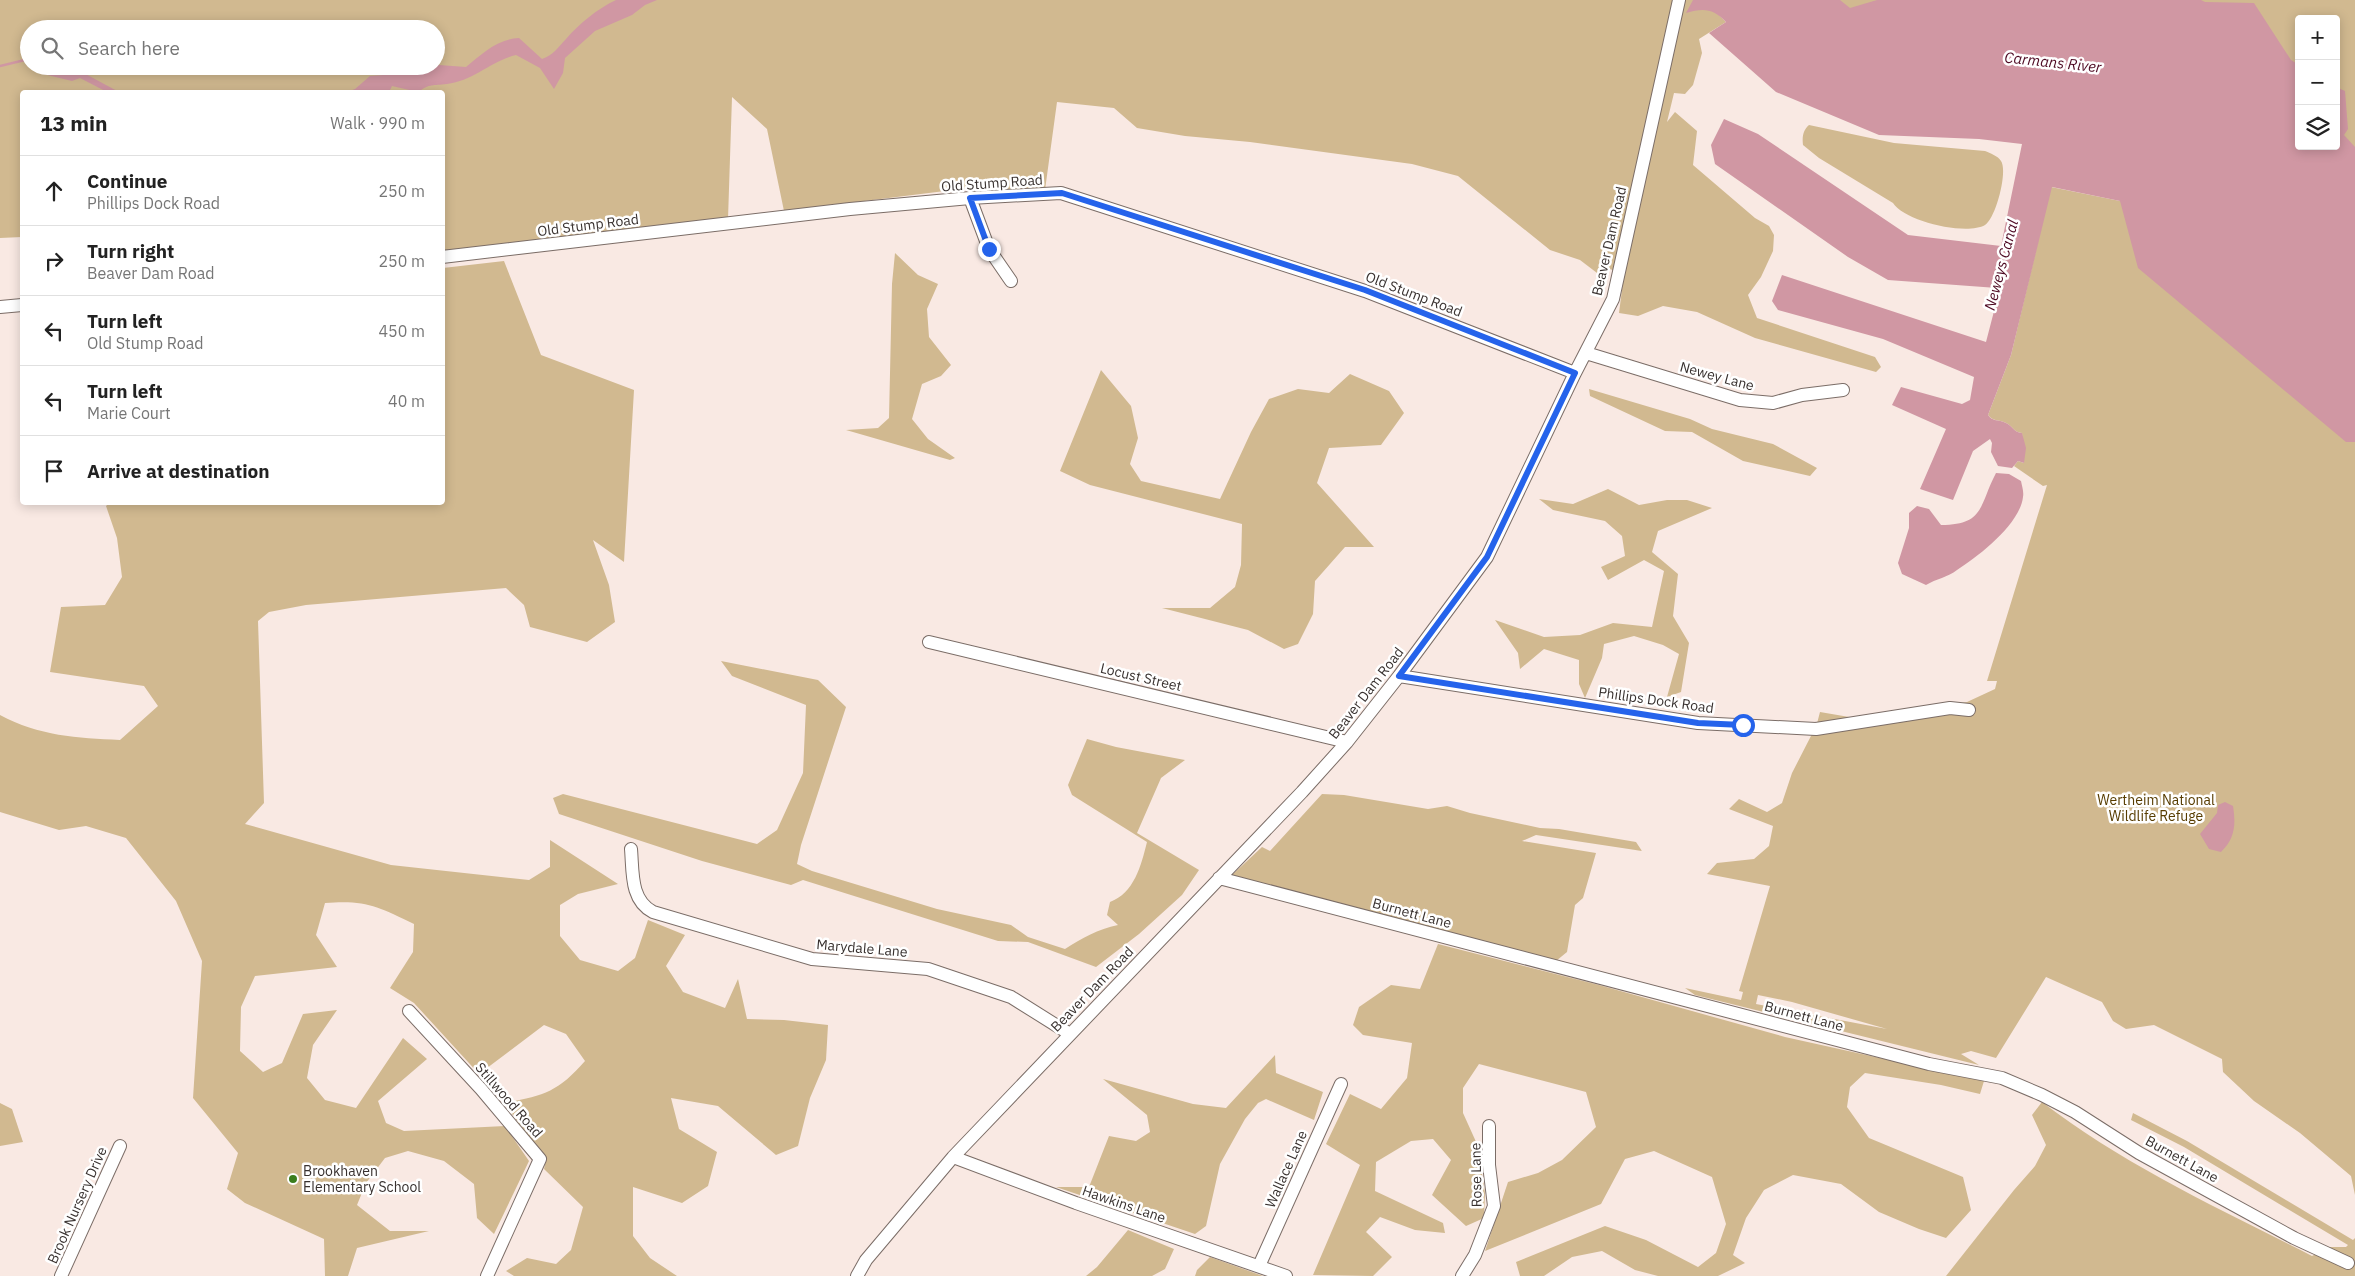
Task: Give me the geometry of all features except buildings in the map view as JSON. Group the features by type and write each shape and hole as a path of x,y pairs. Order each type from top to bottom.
{"street":[{"name":"Beaver Dam Road","path":"857,1276 866,1260 953,1157 1302,792 1347,742 1399,676 1487,557 1575,373 1613,299 1679,0"},
{"name":"Old Stump Road","path":"445,257 840,210 970,198 1062,193 1365,290 1575,373"},
{"path":"970,198 989,249 1011,281"},
{"path":"0,307 20,305"},
{"name":"Newey Lane","path":"1586,353 1740,400 1773,403 1802,395 1843,390"},
{"name":"Locust Street","path":"929,642 1347,742"},
{"name":"Phillips Dock Road","path":"1399,676 1698,723 1816,729 1950,708 1969,710"},
{"name":"Marydale Lane","path":"631,849 635,891 639,901 653,912 812,959 928,969 1011,997 1070,1034"},
{"name":"Burnett Lane","path":"1219,878 1929,1064 2002,1078 2075,1112 2139,1153 2294,1238 2348,1263"},
{"name":"Stillwood Road","path":"409,1011 540,1159 487,1276"},
{"name":"Wallace Lane","path":"1259,1266 1341,1084"},
{"name":"Rose Lane","path":"1462,1276 1475,1255 1494,1206 1489,1165 1489,1126"},
{"name":"Brook Nursery Drive","path":"61,1276 120,1146"},
{"name":"Hawkins Lane","path":"953,1157 1076,1203 1286,1276"}],"green space":[{"path":"0,0 1697,0 1702,8 1716,12 1726,22 1699,39 1702,53 1693,85 1685,94 1674,93 1667,122 1675,112 1697,131 1693,165 1755,218 1769,226 1774,235 1773,251 1761,277 1748,295 1757,318 1875,357 1881,367 1876,372 1755,338 1697,312 1663,306 1638,316 1619,313 1624,274 1604,267 1601,276 1580,260 1550,250 1458,176 1412,164 1250,142 1185,136 1137,128 1114,108 1057,102 1045,190 961,189 784,211 767,129 732,97 728,219 445,256 445,90 20,90 20,237 0,238"},
{"name":"Wertheim National Wildlife Refuge","path":"1743,0 2355,0 2355,1195 2351,1176 2300,1133 2254,1101 2223,1072 2222,1059 2154,1025 2126,1029 2113,1021 2102,1002 2046,977 1996,1058 1971,1051 1961,1054 1979,1065 1695,995 1685,988 1741,1000 1743,992 1739,991 1770,886 1707,874 1717,863 1754,859 1769,846 1773,826 1729,809 1739,799 1767,812 1782,803 1792,773 1812,734 1814,735 1820,712 1855,718 1967,702 1995,689 1997,681 1987,681 2047,485 2043,486 2014,466 2018,461 2024,463 2022,433 2006,423 1994,420 1988,415 2011,355 2051,187 2120,201 2128,189","holes":["1758,995 1792,1002 1887,1029 1756,1004"]},
{"path":"1809,125 1894,143 1985,151 1991,154 2001,161 2003,174 2000,194 1989,221 1985,225 1976,228 1964,229 1936,225 1909,216 1899,210 1893,203 1819,158 1803,145 1803,134"},
{"path":"895,253 918,275 938,284 927,309 929,337 951,365 941,376 922,384 912,419 928,439 955,458 950,460 846,430 878,428 889,418 892,284"},
{"path":"504,261 541,355 634,390 624,562 593,540 609,585 615,622 587,642 530,627 524,605 506,588 306,605 269,612 258,621 264,803 245,824 391,865 529,880 550,867 550,840 618,884 578,894 560,905 560,936 580,960 618,971 635,958 648,920 685,935 666,966 683,992 725,1008 738,979 747,1019 784,1020 828,1025 826,1060 810,1098 798,1146 776,1155 718,1106 671,1098 679,1129 717,1152 708,1186 682,1203 633,1187 633,1236 650,1258 677,1276 514,1276 506,1271 527,1258 556,1264 571,1250 583,1207 544,1169 546,1160 504,1103 529,1098 549,1091 566,1080 585,1061 566,1034 544,1025 479,1074 414,1003 390,988 413,952 414,924 371,906 339,902 325,903 316,935 337,967 255,976 241,1007 240,1051 263,1072 282,1063 303,1014 337,1010 313,1045 307,1078 325,1100 356,1108 403,1038 427,1059 378,1101 386,1123 404,1131 505,1126 529,1161 494,1234 477,1218 474,1184 444,1161 408,1151 385,1158 366,1183 357,1205 390,1231 429,1231 357,1248 348,1276 325,1276 324,1239 245,1203 227,1189 238,1153 193,1098 202,961 176,901 126,838 86,826 59,830 0,812 0,715 29,727 58,735 120,740 158,706 144,686 50,672 61,607 105,605 122,577 117,538 107,505 445,505 445,268"},
{"path":"1101,370 1131,406 1138,438 1130,464 1141,481 1220,499 1251,432 1269,399 1298,389 1329,393 1350,374 1389,391 1404,413 1381,445 1329,448 1317,483 1374,547 1345,547 1315,581 1313,614 1298,644 1284,649 1248,630 1162,608 1210,608 1235,587 1241,565 1242,524 1090,485 1060,471"},
{"path":"1589,389 1690,419 1712,429 1773,444 1817,468 1810,476 1743,461 1692,432 1665,431 1590,396"},
{"path":"1608,489 1639,505 1667,500 1687,500 1712,508 1658,531 1652,552 1678,574 1673,616 1689,643 1681,692 1667,697 1679,654 1663,645 1634,636 1604,644 1602,658 1585,698 1579,684 1579,660 1544,649 1520,669 1518,653 1495,620 1544,637 1580,635 1613,623 1652,627 1664,571 1644,560 1608,580 1601,567 1625,556 1622,536 1605,521 1553,510 1539,499 1573,504"},
{"path":"721,661 818,680 846,707 801,845 797,864 812,871 937,909 1011,925 1028,937 1065,949 1090,934 1118,925 1107,915 1110,902 1118,898 1131,885 1139,869 1147,842 1072,795 1068,785 1087,739 1116,747 1185,760 1161,778 1137,833 1199,870 1182,895 1139,934 1096,967 1028,942 998,941 803,880 791,885 702,861 559,814 553,798 563,794 757,844 777,830 803,773 806,705 732,676"},
{"path":"1322,794 1344,795 1428,809 1447,806 1470,813 1540,828 1559,829 1636,842 1642,851 1536,835 1522,841 1596,853 1583,898 1575,905 1567,952 1556,961 1231,876 1262,847 1270,851"},
{"path":"1438,944 1599,985 1785,1037 1984,1081 1980,1094 1941,1085 1865,1073 1850,1087 1847,1107 1869,1138 1963,1177 1971,1210 1946,1238 1879,1212 1841,1184 1793,1175 1764,1190 1746,1218 1733,1255 1745,1263 1718,1276 1658,1276 1635,1270 1602,1251 1572,1257 1544,1276 1520,1276 1516,1262 1605,1226 1646,1240 1698,1267 1716,1253 1726,1224 1712,1177 1654,1151 1625,1159 1601,1204 1485,1251 1508,1182 1538,1173 1562,1160 1596,1127 1586,1092 1479,1064 1463,1088 1463,1113 1477,1144 1485,1193 1484,1218 1466,1226 1432,1195 1451,1160 1433,1139 1411,1141 1376,1162 1375,1191 1443,1223 1445,1233 1415,1230 1380,1217 1366,1232 1392,1257 1373,1276 1313,1275 1360,1165 1326,1144 1350,1094 1381,1109 1407,1078 1412,1043 1363,1035 1353,1025 1359,1007 1391,985 1420,989"},
{"path":"1275,1055 1276,1073 1323,1092 1314,1120 1266,1099 1258,1103 1245,1119 1220,1164 1206,1226 1195,1234 1056,1187 1089,1187 1109,1136 1136,1141 1150,1132 1147,1115 1103,1079 1193,1104 1226,1108"},
{"path":"2042,1102 2073,1125 2139,1166 2312,1256 2330,1247 2346,1247 2348,1245 2184,1147 2131,1120 2133,1113 2187,1141 2353,1240 2355,1238 2355,1276 1946,1276 2035,1166 2046,1145 2032,1115"},
{"path":"0,1103 12,1109 23,1142 0,1146"},
{"path":"1128,1230 1174,1249 1165,1269 1152,1276 1086,1276 1097,1267"},
{"path":"1210,1257 1263,1276 1195,1276 1197,1270"}],"water":[{"path":"616,0 657,0 645,5 632,15 595,31 565,58 563,73 554,89 540,68 516,55 465,79 429,86 421,90 409,90 392,86 390,90 352,90 370,76 445,75 445,65 466,67 490,48 511,39 519,38 542,59 553,53 577,27"},
{"path":"1693,0 1840,0 1850,8 1877,0 2201,0 2205,2 2254,3 2291,60 2295,62 2295,150 2340,150 2340,89 2345,91 2348,129 2344,135 2355,147 2355,442 2346,442 2138,268 2120,201 2052,187 2011,355 1988,415 1992,419 2006,423 2022,433 2026,448 2024,463 2018,461 2012,468 1998,466 1991,452 1992,443 1990,439 1973,451 1953,500 1920,489 1946,429 1892,405 1901,387 1962,404 1970,400 1974,377 1883,339 1778,310 1772,301 1782,275 1986,342 1999,292 1997,288 1888,280 1848,257 1715,164 1711,145 1724,119 1758,134 1908,235 2001,246 2022,144 1979,139 1879,135 1776,92 1709,33 1726,22 1721,17 1708,10 1686,13"},
{"path":"47,75 87,75 115,90 103,90 80,78 72,81"},
{"path":"1996,473 2009,474 2021,481 2023,489 2020,507 2015,518 2007,528 1987,548 1966,564 1926,585 1902,574 1898,563 1909,528 1909,513 1917,506 1929,509 1941,525 1966,521 1979,511"},
{"path":"2225,802 2233,806 2234,825 2232,836 2221,852 2209,849 2200,834 2217,813 2218,805"}],"waterway":[{"path":"0,66 20,61"}],"place":[{"name":"Brookhaven Elementary School","path":"293,1179"}],"route":[{"path":"989,249 970,198 1062,193 1365,290 1575,373 1487,557 1399,676 1698,723 1743,725"}],"water label":[{"name":"Carmans River","path":"2053,62"},
{"name":"Neweys Canal","path":"2001,265"}]}
